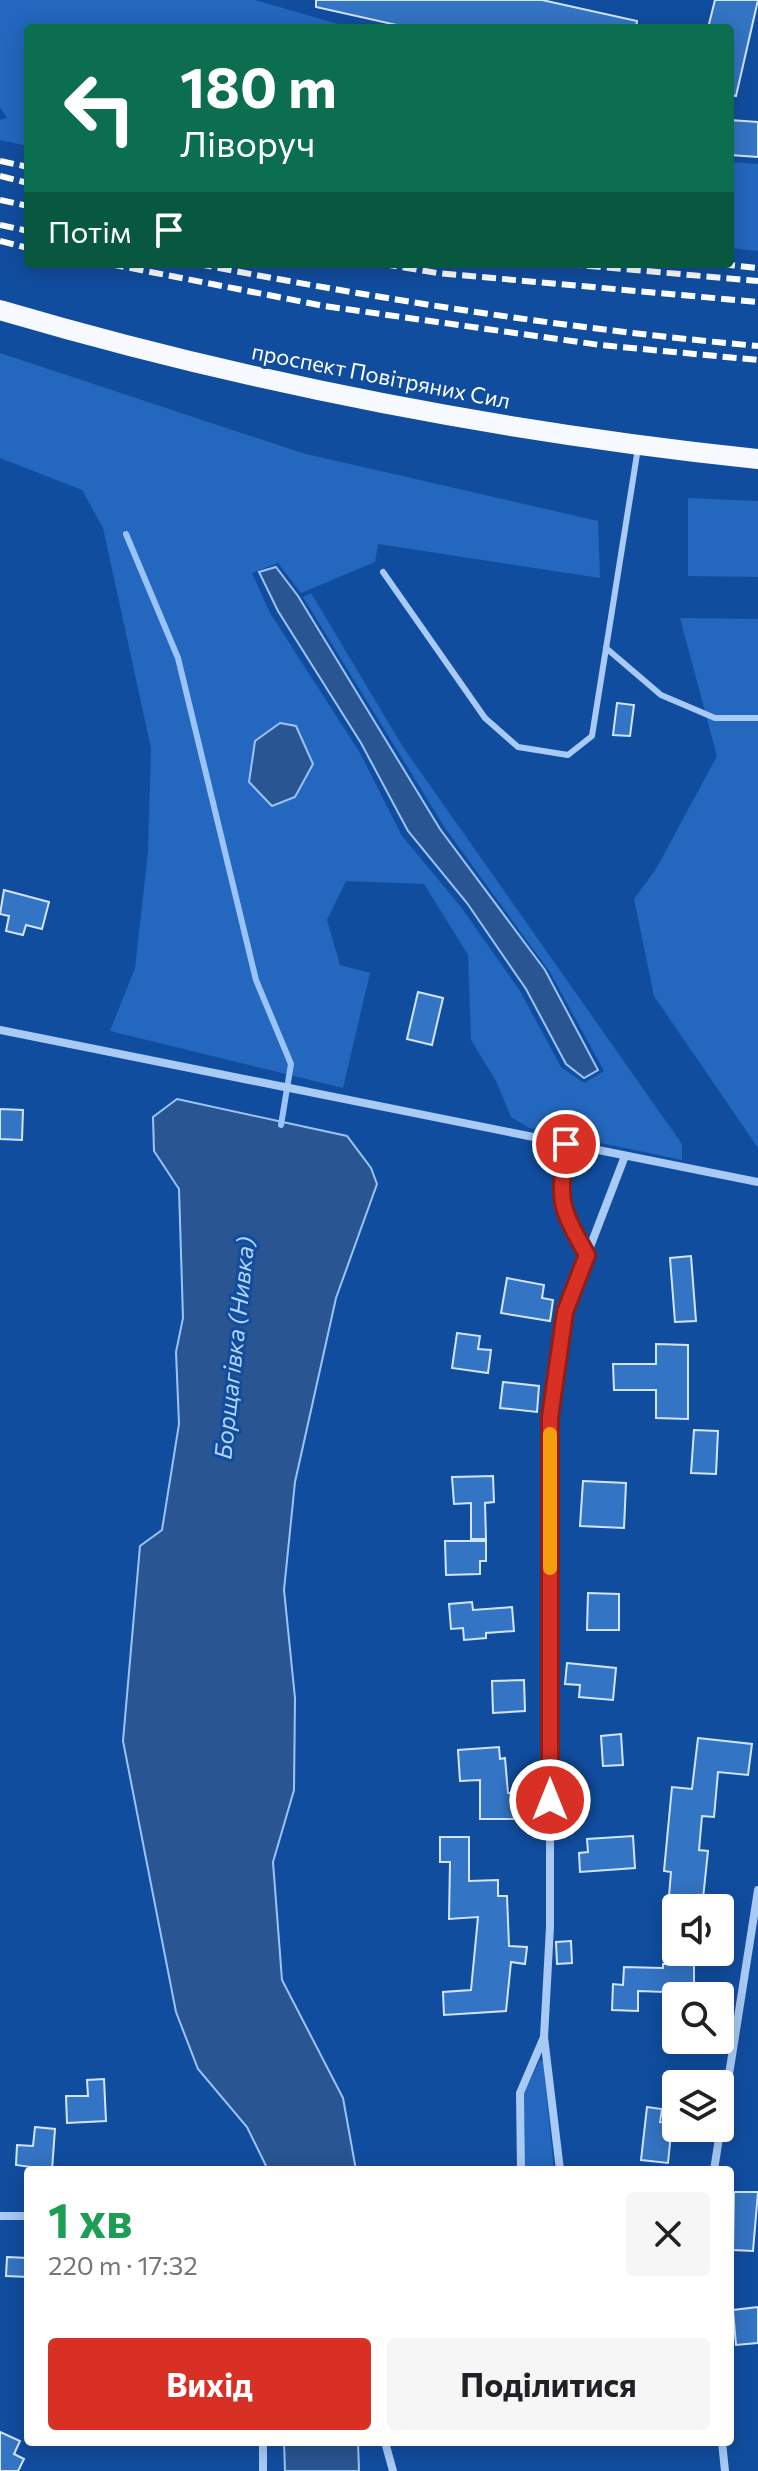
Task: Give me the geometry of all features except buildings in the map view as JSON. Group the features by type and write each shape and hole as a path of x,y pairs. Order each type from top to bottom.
{"main road":[{"name":"проспект Повітряних Сил","path":"0,310 138,350 359,399 638,444 758,459"}],"street":[{"path":"0,1030 758,1182"},
{"path":"560,2166 544,2037 550,1927 550,1417 565,1312 625,1156"},
{"path":"715,2166 758,1890"},
{"path":"521,2166 520,2093 544,2037"},
{"path":"0,2216 24,2216"},
{"path":"263,2446 263,2471"},
{"path":"386,2446 393,2471"},
{"path":"722,2446 725,2471"}],"lane":[{"path":"383,572 485,718 518,747 568,755 592,736 638,444"},
{"path":"606,648 661,695 715,718 758,718"},
{"path":"566,1144 560,1191 563,1211 587,1255"}],"shaded area":[{"path":"0,0 255,0 338,24 24,24 24,145 0,140 0,120 7,118 0,107"},
{"path":"734,162 758,164 758,251 734,248"},
{"path":"0,353 302,453 598,521 600,578 378,544 375,562 301,593 278,563 252,573 270,613 360,753 402,836 461,907 520,991 561,1067 584,1083 604,1071 550,972 445,828 303,597 311,593 403,747 682,1144 682,1160 529,1128 511,1117 496,1081 471,1040 468,955 424,884 346,881 327,920 340,965 370,973 343,1088 110,1031 135,968 148,852 151,748 103,528 82,490 0,458"},
{"path":"688,498 758,501 758,577 688,576"},
{"path":"680,618 758,619 758,1148 654,996 634,899 656,869 717,756"},
{"path":"540,2060 543,2061 554,2166 525,2166 524,2093"}],"water":[{"path":"276,567 298,596 440,829 545,970 598,1070 584,1078 566,1064 526,989 467,903 408,831 361,743 278,611 259,572"},
{"path":"280,723 296,726 313,764 295,797 272,806 249,782 255,741"},
{"path":"177,1099 347,1136 371,1168 377,1184 336,1298 295,1482 284,1590 295,1698 294,1790 273,1862 282,1980 343,2098 355,2166 266,2166 247,2127 198,2069 176,2012 123,1741 140,1546 162,1530 179,1424 176,1352 183,1318 179,1189 154,1151 153,1117"},
{"path":"284,2446 358,2446 359,2471 285,2471"}],"waterway":[{"name":"Борщагівка (Нивка)","path":"126,534 178,658 256,980 291,1064 281,1125"}],"railway":[{"path":"0,161 24,166"},
{"path":"0,176 24,182"},
{"path":"0,200 24,205"},
{"path":"0,225 24,230"},
{"path":"0,241 24,247"},
{"path":"734,265 758,268"},
{"path":"130,268 324,306 600,345 758,360"},
{"path":"219,268 477,312 758,346"},
{"path":"407,268 758,302"},
{"path":"612,268 758,281"}],"slow traffic":[{"path":"550,1434 550,1568"}],"route":[{"path":"550,1800 550,1417 565,1312 587,1255 563,1211 560,1191 566,1144"}]}
